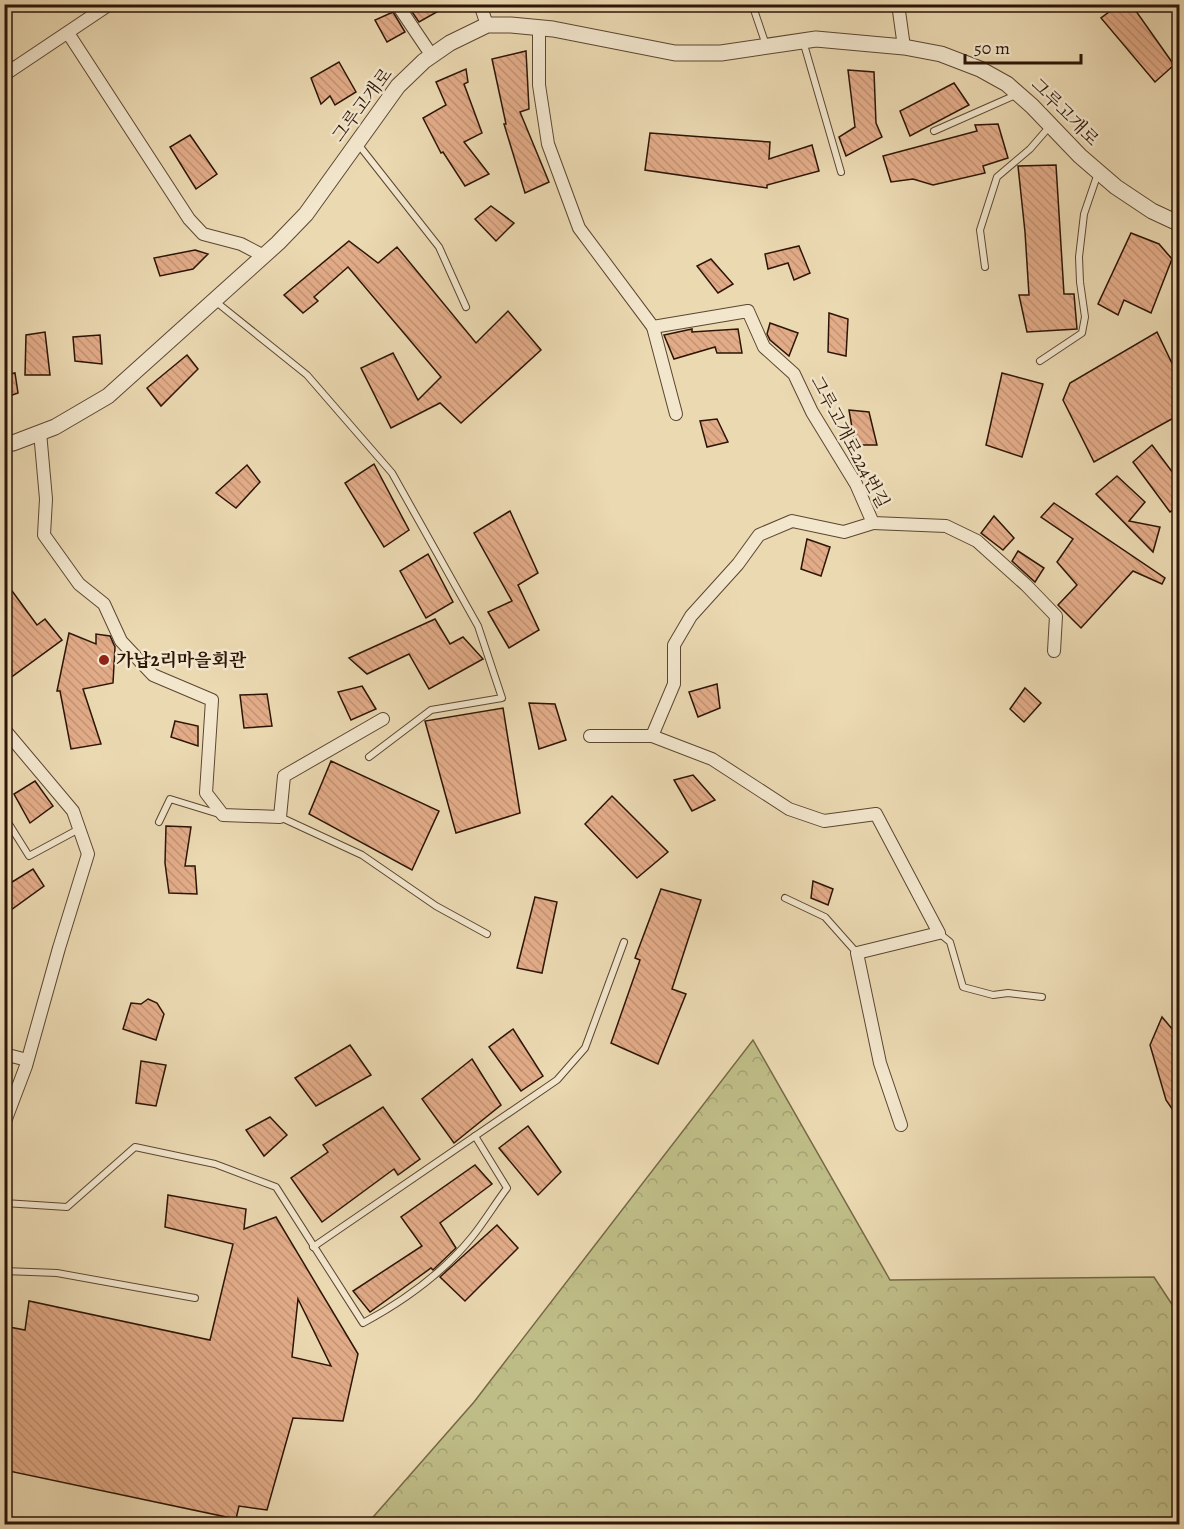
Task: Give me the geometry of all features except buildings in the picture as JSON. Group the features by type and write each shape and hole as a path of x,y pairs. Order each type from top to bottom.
{"street":[{"path":"4,75 110,4"},
{"path":"397,4 432,56"},
{"path":"480,4 487,25"},
{"path":"898,4 904,47"},
{"name":"그루고개로","path":"4,443 13,443 55,427 108,396 306,214 398,86 450,43 487,25 539,28 675,53 721,53 816,39 904,47 941,54 980,69 1007,84 1116,187 1152,211 1179,224"},
{"path":"539,28 539,85 548,144 579,228 653,327 676,414"},
{"path":"68,33 189,219 203,234 241,244 264,255"},
{"name":"그루고개로224번길","path":"653,327 748,311 764,347 794,374 812,412 856,484 873,523"},
{"path":"40,432 46,499 44,535 79,584 104,604 121,641 153,675 212,700 206,793 223,815 280,818 284,776 383,719"},
{"name":"그루고개로224번길","path":"652,736 674,684 674,645 692,616 738,564 759,535 792,521 844,532 873,523 946,526 977,541 1026,585 1056,616 1054,651"},
{"path":"4,729 73,812 88,854 27,1060 4,1124"},
{"path":"590,736 652,736 712,759 789,808 824,821 876,814 939,933 856,953 880,1063 901,1125"},
{"path":"4,1054 27,1060"}],"lane":[{"path":"752,4 767,45"},
{"path":"803,41 841,172"},
{"path":"934,131 1019,94"},
{"path":"985,267 980,230 996,177 1030,149 1051,126"},
{"path":"357,144 439,247 466,307"},
{"path":"1040,361 1082,333 1085,317 1079,256 1084,214 1098,172"},
{"path":"214,301 307,375 392,473 478,626 502,698 431,710 369,757"},
{"path":"159,822 170,799 223,815"},
{"path":"4,816 29,856 79,829"},
{"path":"280,818 362,855 436,906 487,934"},
{"path":"785,898 825,917 856,953"},
{"path":"939,933 950,942 963,987 993,995 1008,993 1042,997"},
{"path":"314,1246 557,1080 585,1048 624,942"},
{"path":"4,1203 67,1207 135,1147 215,1164 276,1187 363,1323 391,1308 430,1280 471,1238 507,1188 475,1136"},
{"path":"4,1271 57,1273 195,1298"}],"green space":[{"path":"753,1040 890,1280 1154,1277 1179,1315 1179,1524 367,1524 474,1402"}],"place":[{"name":"가납2리마을회관","path":"104,660"}]}
